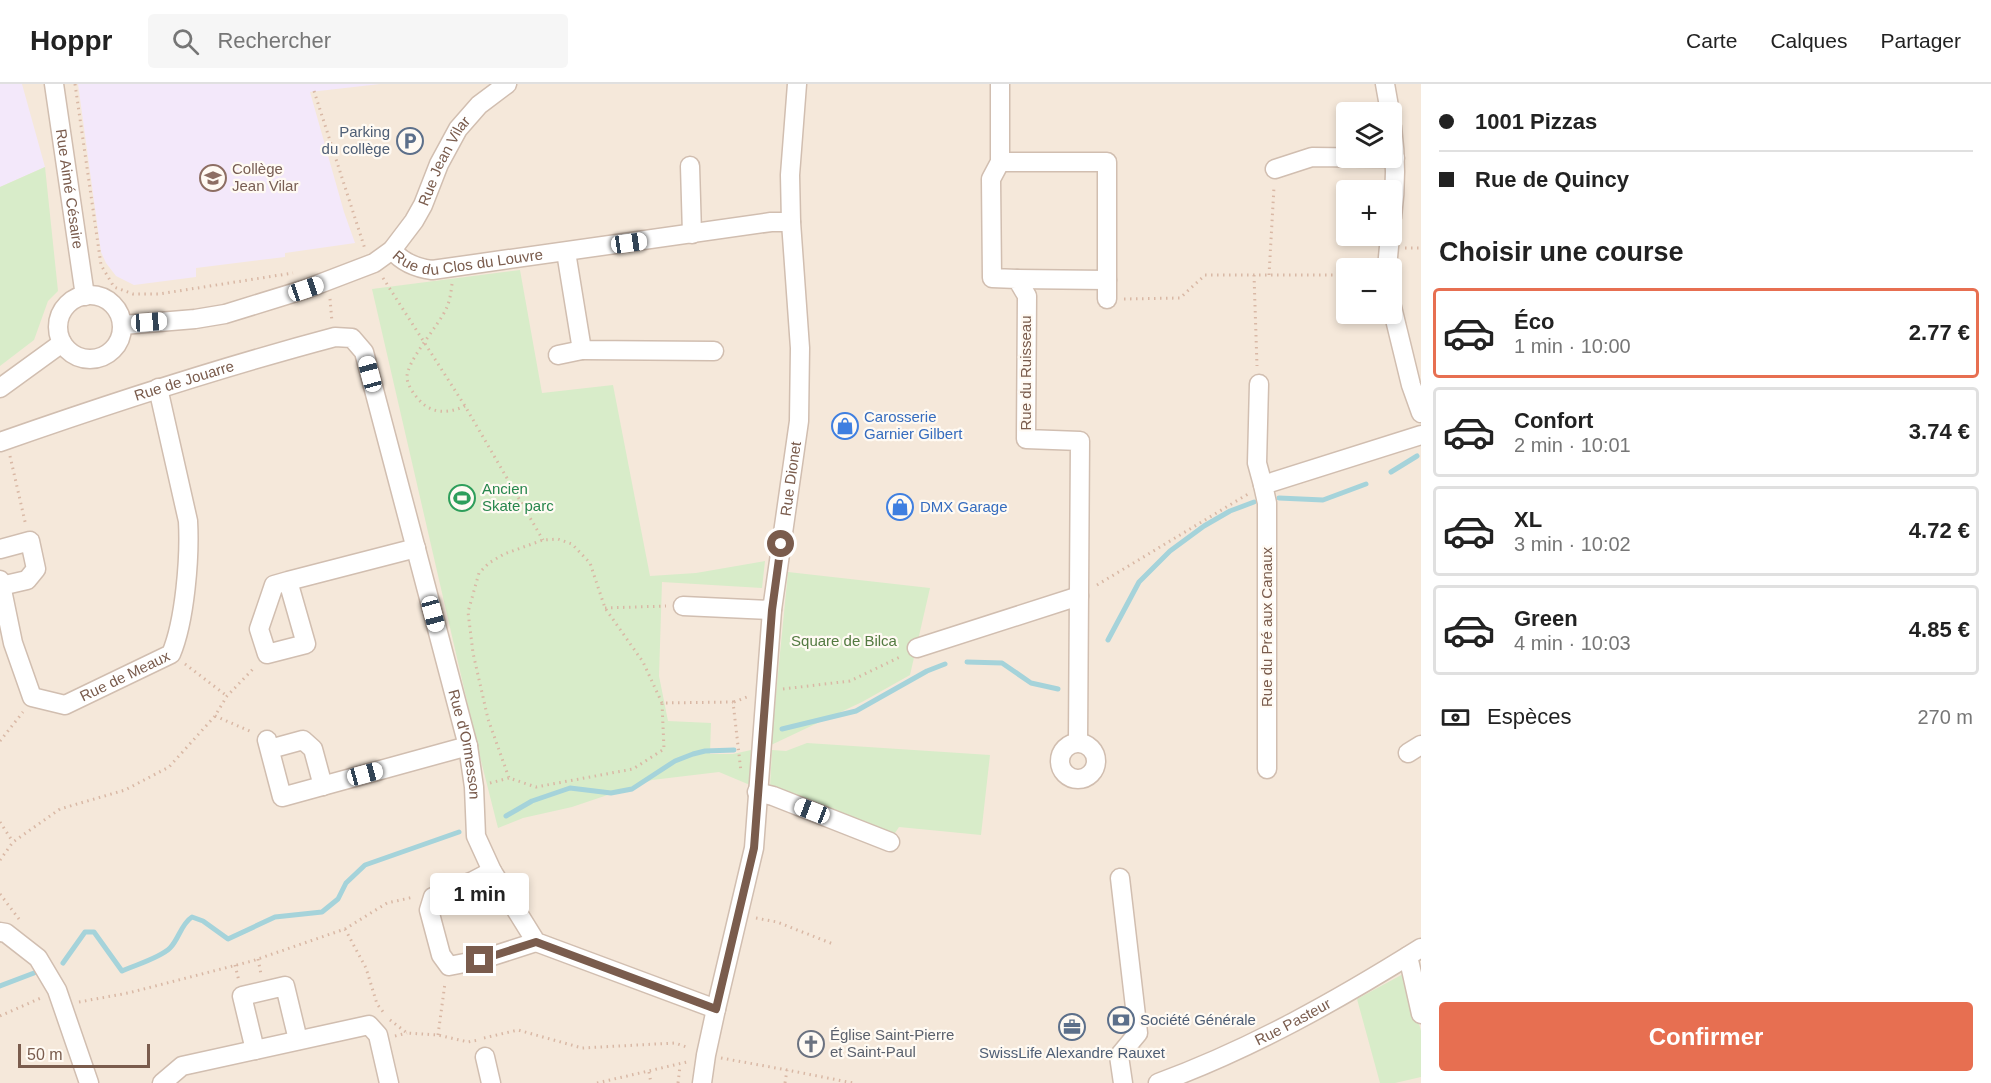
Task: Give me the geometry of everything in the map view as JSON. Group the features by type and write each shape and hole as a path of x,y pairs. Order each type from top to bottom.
{"street":[{"name":"Rue Aimé Césaire","path":"54,84 85,296"},
{"name":"Rue Jean Vilar","path":"392,250 423,205 439,165 458,129 479,105 507,84"},
{"name":"Rue Dionet","path":"702,1083 706,1054 754,848 772,610 799,421 800,348 790,175 797,84"},
{"path":"1000,84 1000,162 991,179 992,278 1107,280"},
{"path":"1385,84 1388,102"},
{"path":"1275,169 1312,157 1336,157"},
{"path":"1000,162 1107,162 1107,299"},
{"path":"690,166 692,234"},
{"name":"Rue du Clos du Louvre","path":"123,325 225,314 326,282 374,263 392,250 400,259 418,268 432,270 771,222 791,222"},
{"path":"566,252 582,350"},
{"name":"Rue du Ruisseau","path":"1017,279 1027,296 1026,440 1080,441 1078,742"},
{"path":"95,295 114,305 123,325 122,336 110,353 89,360 69,352 62,343 59,333 61,313 75,299 85,296 95,295"},
{"path":"1396,324 1411,386 1421,413"},
{"name":"Rue d'Ormesson","path":"335,337 352,338 364,352 468,746 474,787 476,836 492,871 536,942"},
{"name":"Rue de Jouarre","path":"3,441 158,387 335,337"},
{"path":"0,388 62,343"},
{"path":"558,355 582,350 714,351"},
{"name":"Rue du Pré aux Canaux","path":"1260,384 1257,463 1267,503 1267,769"},
{"name":"Rue de Meaux","path":"32,697 65,705 171,654 181,623 188,529 158,387"},
{"path":"1263,485 1421,435"},
{"path":"0,549 30,541 36,569 27,580 1,583 14,643 32,697"},
{"path":"288,581 306,644 267,654 259,629 274,585 288,581 416,548"},
{"path":"917,648 1080,596"},
{"path":"682,606 772,610"},
{"path":"323,786 313,749 303,740 269,744 282,797 323,786 468,746"},
{"path":"758,792 890,842"},
{"path":"492,871 433,897 429,910 441,955 449,966 480,960 536,942 716,1009"},
{"path":"1120,878 1138,1033 1119,1056 1123,1083"},
{"path":"0,932 6,933 38,958 57,990 89,1083"},
{"path":"1414,952 1421,1014"},
{"name":"Rue Pasteur","path":"1158,1083 1200,1076 1364,984 1414,952"},
{"path":"255,1050 242,996 285,986 298,1040"},
{"path":"162,1083 182,1066 369,1025 378,1035 389,1083"},
{"path":"485,1057 491,1083"}],"path":[{"path":"75,84 101,265 114,287 133,294 159,294 303,272"},
{"path":"314,92 366,250 424,345 465,406 543,540"},
{"path":"1269,275 1275,169"},
{"path":"453,267 447,306 408,368 407,380 414,395 426,406 442,412 453,411 465,406"},
{"path":"1107,299 1180,298 1205,275 1336,275"},
{"path":"1254,275 1255,354 1260,384"},
{"path":"326,282 335,337"},
{"path":"3,441 30,541"},
{"path":"1080,596 1263,485"},
{"path":"558,539 572,544 590,563 605,609 643,663 662,703 664,750 633,769 536,787 509,778 488,719 473,653 468,612 479,573 489,563 543,540 558,539"},
{"path":"605,609 682,606"},
{"path":"766,691 849,681 917,648"},
{"path":"171,654 227,696"},
{"path":"0,860 13,842 60,809 125,790 169,767 215,716 227,696 267,654"},
{"path":"0,741 32,697"},
{"path":"662,703 734,702 736,744 742,784 758,792"},
{"path":"215,716 269,744"},
{"path":"0,822 13,842"},
{"path":"0,894 20,920"},
{"path":"0,1016 57,990 67,989 79,1003 128,993 252,961 345,929 387,903 422,896 433,897"},
{"path":"738,915 777,922 833,944"},
{"path":"345,929 366,968 377,1004 389,1020 407,1033 438,1035 468,1042 518,1030 582,1048 675,1043 706,1054 853,1083"},
{"path":"438,1035 441,1002 449,966"},
{"path":"597,1083 680,1066 706,1054"},
{"path":"678,1083 680,1066"},
{"path":"785,1083 787,1070"},
{"path":"649,1072 651,1083"}],"shaded area":[{"path":"0,84 1421,84 1421,1083 0,1083"},
{"path":"0,84 22,84 45,167 0,187"},
{"name":"Collège Jean Vilar","path":"78,84 380,84 310,92 355,243 285,253 285,257 196,268 196,277 134,285 116,276 101,252"}],"green space":[{"path":"45,167 58,291 48,301 34,340 0,366 0,187"},
{"path":"520,270 542,393 613,385 650,576 696,573 765,561 762,588 662,582 659,676 668,721 711,723 710,754 733,754 751,750 750,785 719,772 652,780 572,807 523,818 498,828 372,289"},
{"name":"Square de Bilca","path":"788,572 930,588 910,675 862,702 771,745"},
{"path":"807,743 990,755 981,835 899,827 893,836 770,787 772,750 786,751"},
{"path":"1405,973 1421,1031 1421,1077 1395,1083 1380,1083 1357,999"}],"waterway":[{"path":"1391,472 1417,456"},
{"path":"1279,498 1323,500 1366,484"},
{"path":"1108,640 1139,582 1170,551 1204,526 1230,511 1254,502"},
{"path":"967,662 1002,663 1031,683 1058,689"},
{"path":"782,729 856,711 927,671 945,664"},
{"path":"506,816 532,801 570,788 611,793 632,789 675,761 693,754 705,751 734,750"},
{"path":"63,963 85,932 94,932 122,971 166,952 192,917 203,921 228,939 275,917 322,912 338,899 346,883 365,865 459,832"},
{"path":"0,986 34,973"}],"place":[{"name":"Parking du collège","path":"410,141"},
{"name":"Collège Jean Vilar","path":"213,178"},
{"name":"Carosserie Garnier Gilbert","path":"845,426"},
{"name":"Ancien Skate parc","path":"462,498"},
{"name":"DMX Garage","path":"900,507"},
{"name":"Société Générale","path":"1121,1020"},
{"name":"SwissLife Alexandre Rauxet","path":"1072,1027"},
{"name":"Église Saint-Pierre et Saint-Paul","path":"811,1044"}],"route":[{"path":"480,960 536,942 716,1009 754,848 772,610 781,544"}]}
